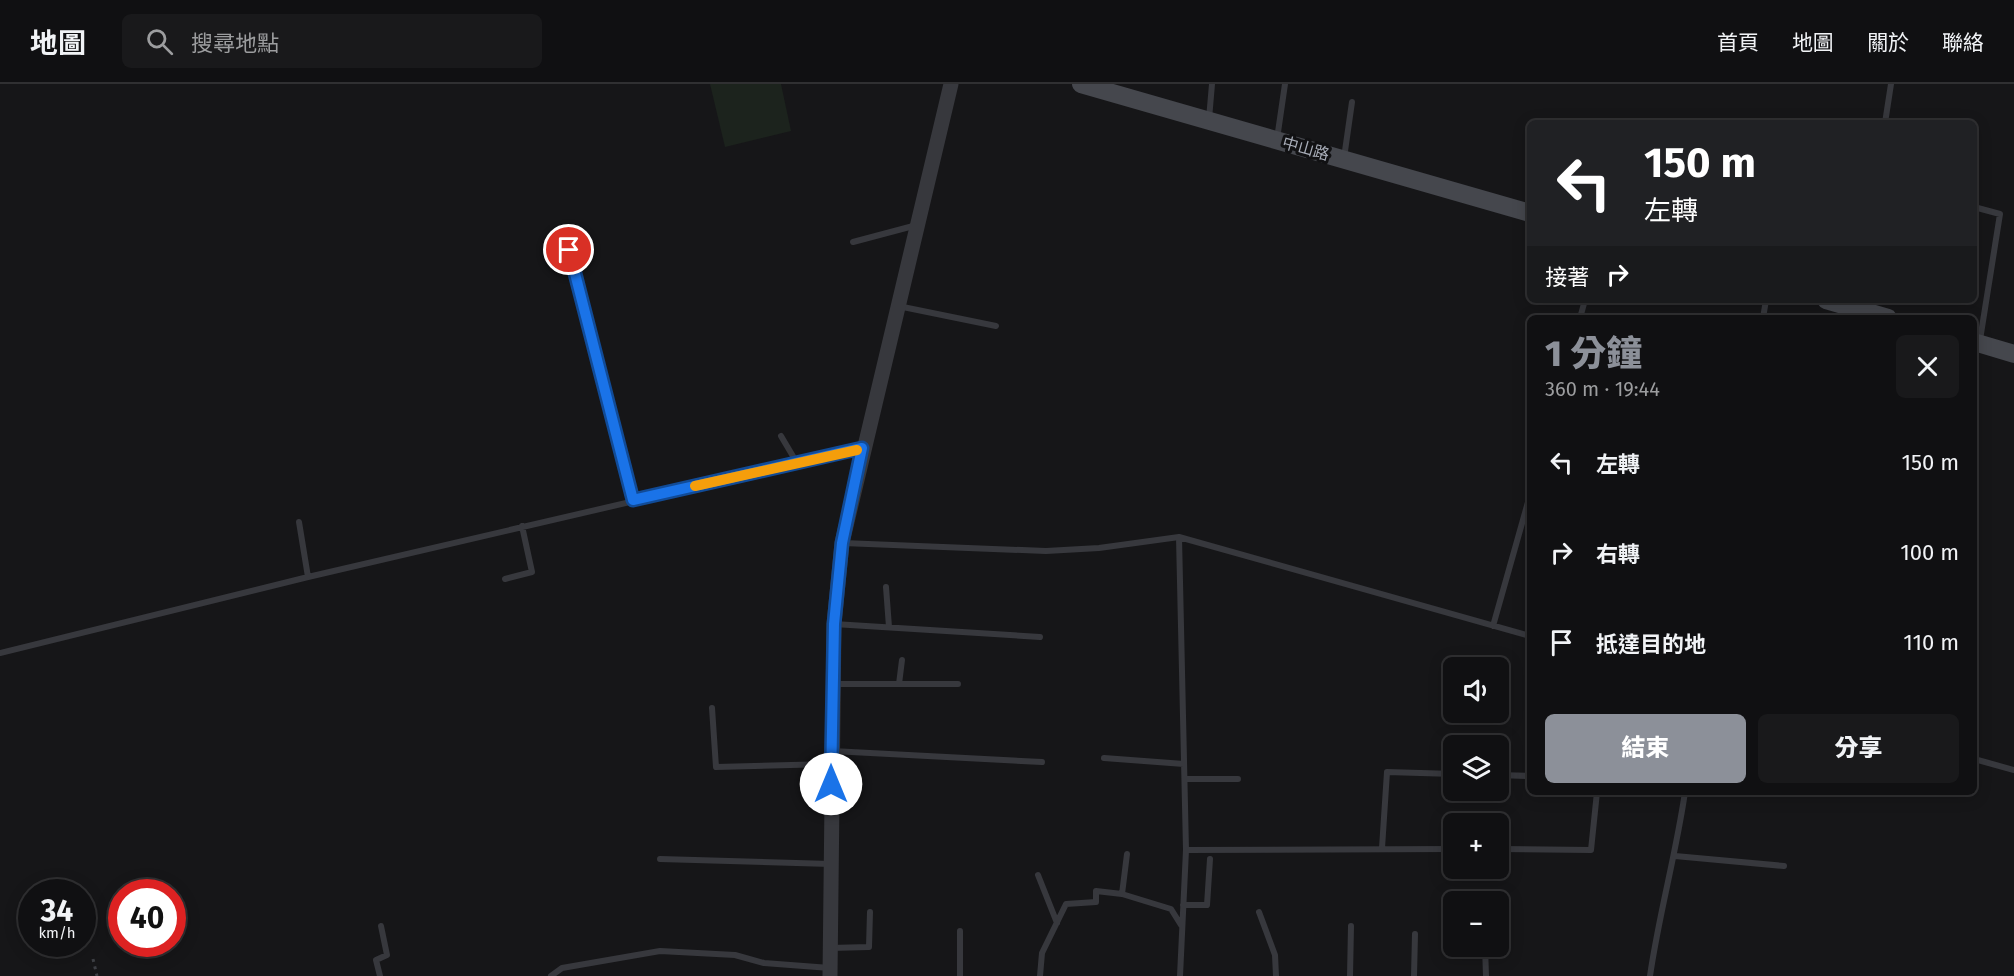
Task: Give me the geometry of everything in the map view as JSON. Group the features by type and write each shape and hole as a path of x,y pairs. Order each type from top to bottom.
{"main road":[{"name":"中山路","path":"1081,84 1527,212"},
{"path":"1855,304 1878,315"},
{"path":"1977,343 2014,354"}],"street":[{"path":"830,972 834,624 842,543 862,448 951,84"}],"lane":[{"path":"1209,120 1212,84"},
{"path":"1277,139 1286,84"},
{"path":"1886,120 1892,84"},
{"path":"1344,159 1352,102"},
{"path":"1977,208 2001,214 1977,343"},
{"path":"853,242 918,224"},
{"path":"569,250 633,500"},
{"path":"897,306 996,326"},
{"path":"781,436 797,463"},
{"path":"0,653 522,526 862,448"},
{"path":"1493,626 1527,506"},
{"path":"299,522 308,577"},
{"path":"505,579 532,573 522,526"},
{"path":"1179,537 1186,850 1180,976"},
{"path":"842,543 1046,551 1099,548 1179,537 1527,635"},
{"path":"886,587 889,627"},
{"path":"834,624 1040,637"},
{"path":"899,684 902,660"},
{"path":"833,684 958,684"},
{"path":"712,708 716,767 831,758 1042,762"},
{"path":"1104,758 1184,764"},
{"path":"1977,760 2014,770"},
{"path":"1382,848 1387,772 1443,774"},
{"path":"1509,775 1527,776"},
{"path":"1185,779 1238,779"},
{"path":"1509,849 1591,850 1597,795"},
{"path":"1650,976 1659,918 1676,856 1685,795"},
{"path":"1186,850 1443,849"},
{"path":"1122,894 1126,854"},
{"path":"1676,856 1785,866"},
{"path":"660,859 831,864"},
{"path":"1183,904 1207,905 1210,859"},
{"path":"1038,875 1057,923"},
{"path":"1040,976 1042,953 1066,904 1096,902 1096,891 1122,894 1172,909 1182,926"},
{"path":"830,948 869,947 870,912"},
{"path":"1259,912 1275,955 1276,976"},
{"path":"380,976 376,960 387,955 381,926"},
{"path":"1350,976 1351,926"},
{"path":"960,931 960,976"},
{"path":"1414,976 1415,934"},
{"path":"551,976 562,968 660,951 735,955 764,963 830,972"},
{"path":"1485,957 1486,976"}],"path":[{"path":"93,959 97,976"}],"shaded area":[{"path":"710,84 781,84 791,131 725,147"}],"slow traffic":[{"path":"695,486 857,450"}],"route":[{"path":"569,250 633,500 862,448 842,543 834,624 831,784"}]}
